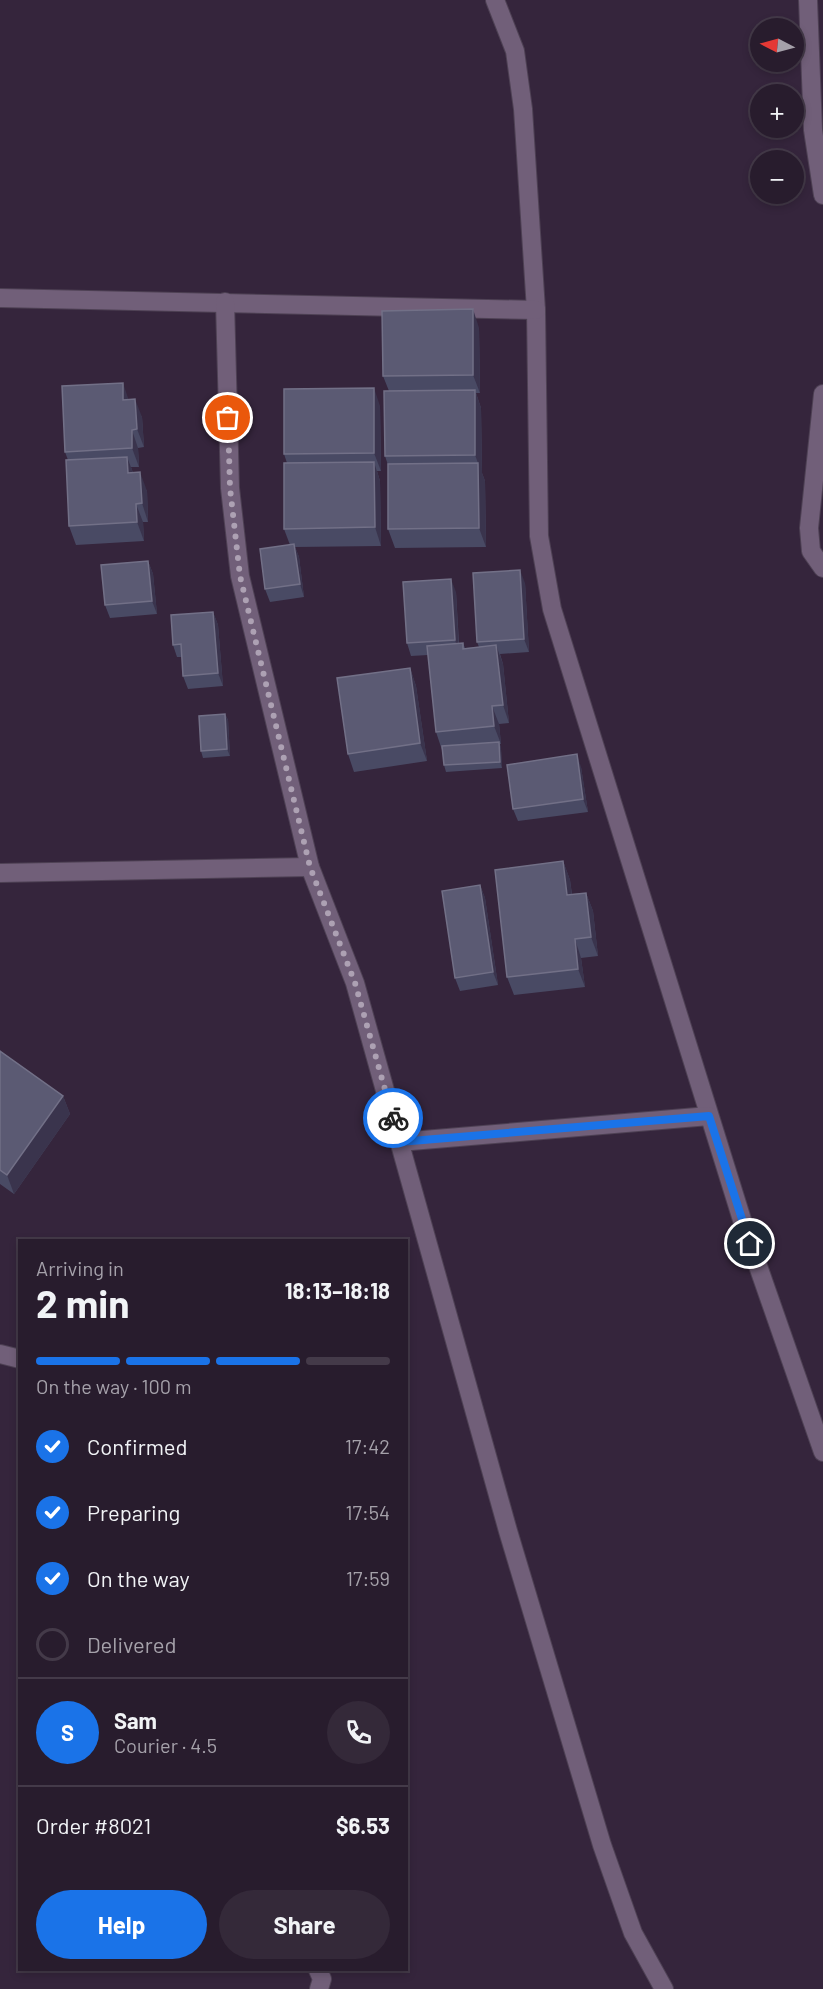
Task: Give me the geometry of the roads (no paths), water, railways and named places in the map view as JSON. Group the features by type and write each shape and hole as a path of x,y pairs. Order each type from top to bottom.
{"street":[{"path":"495,0 515,51 522,97 536,310 539,536 552,609 743,1223 823,1452"},
{"path":"808,0 813,130 823,195"},
{"path":"0,298 536,310"},
{"path":"225,302 230,488 240,576 310,867 355,983 504,1520 602,1845 633,1933 664,1989"},
{"path":"823,394 809,528 811,551 823,568"},
{"path":"0,873 310,867"},
{"path":"399,1142 709,1116"},
{"path":"0,1354 18,1358"},
{"path":"318,1971 322,1979 319,1989"}]}
